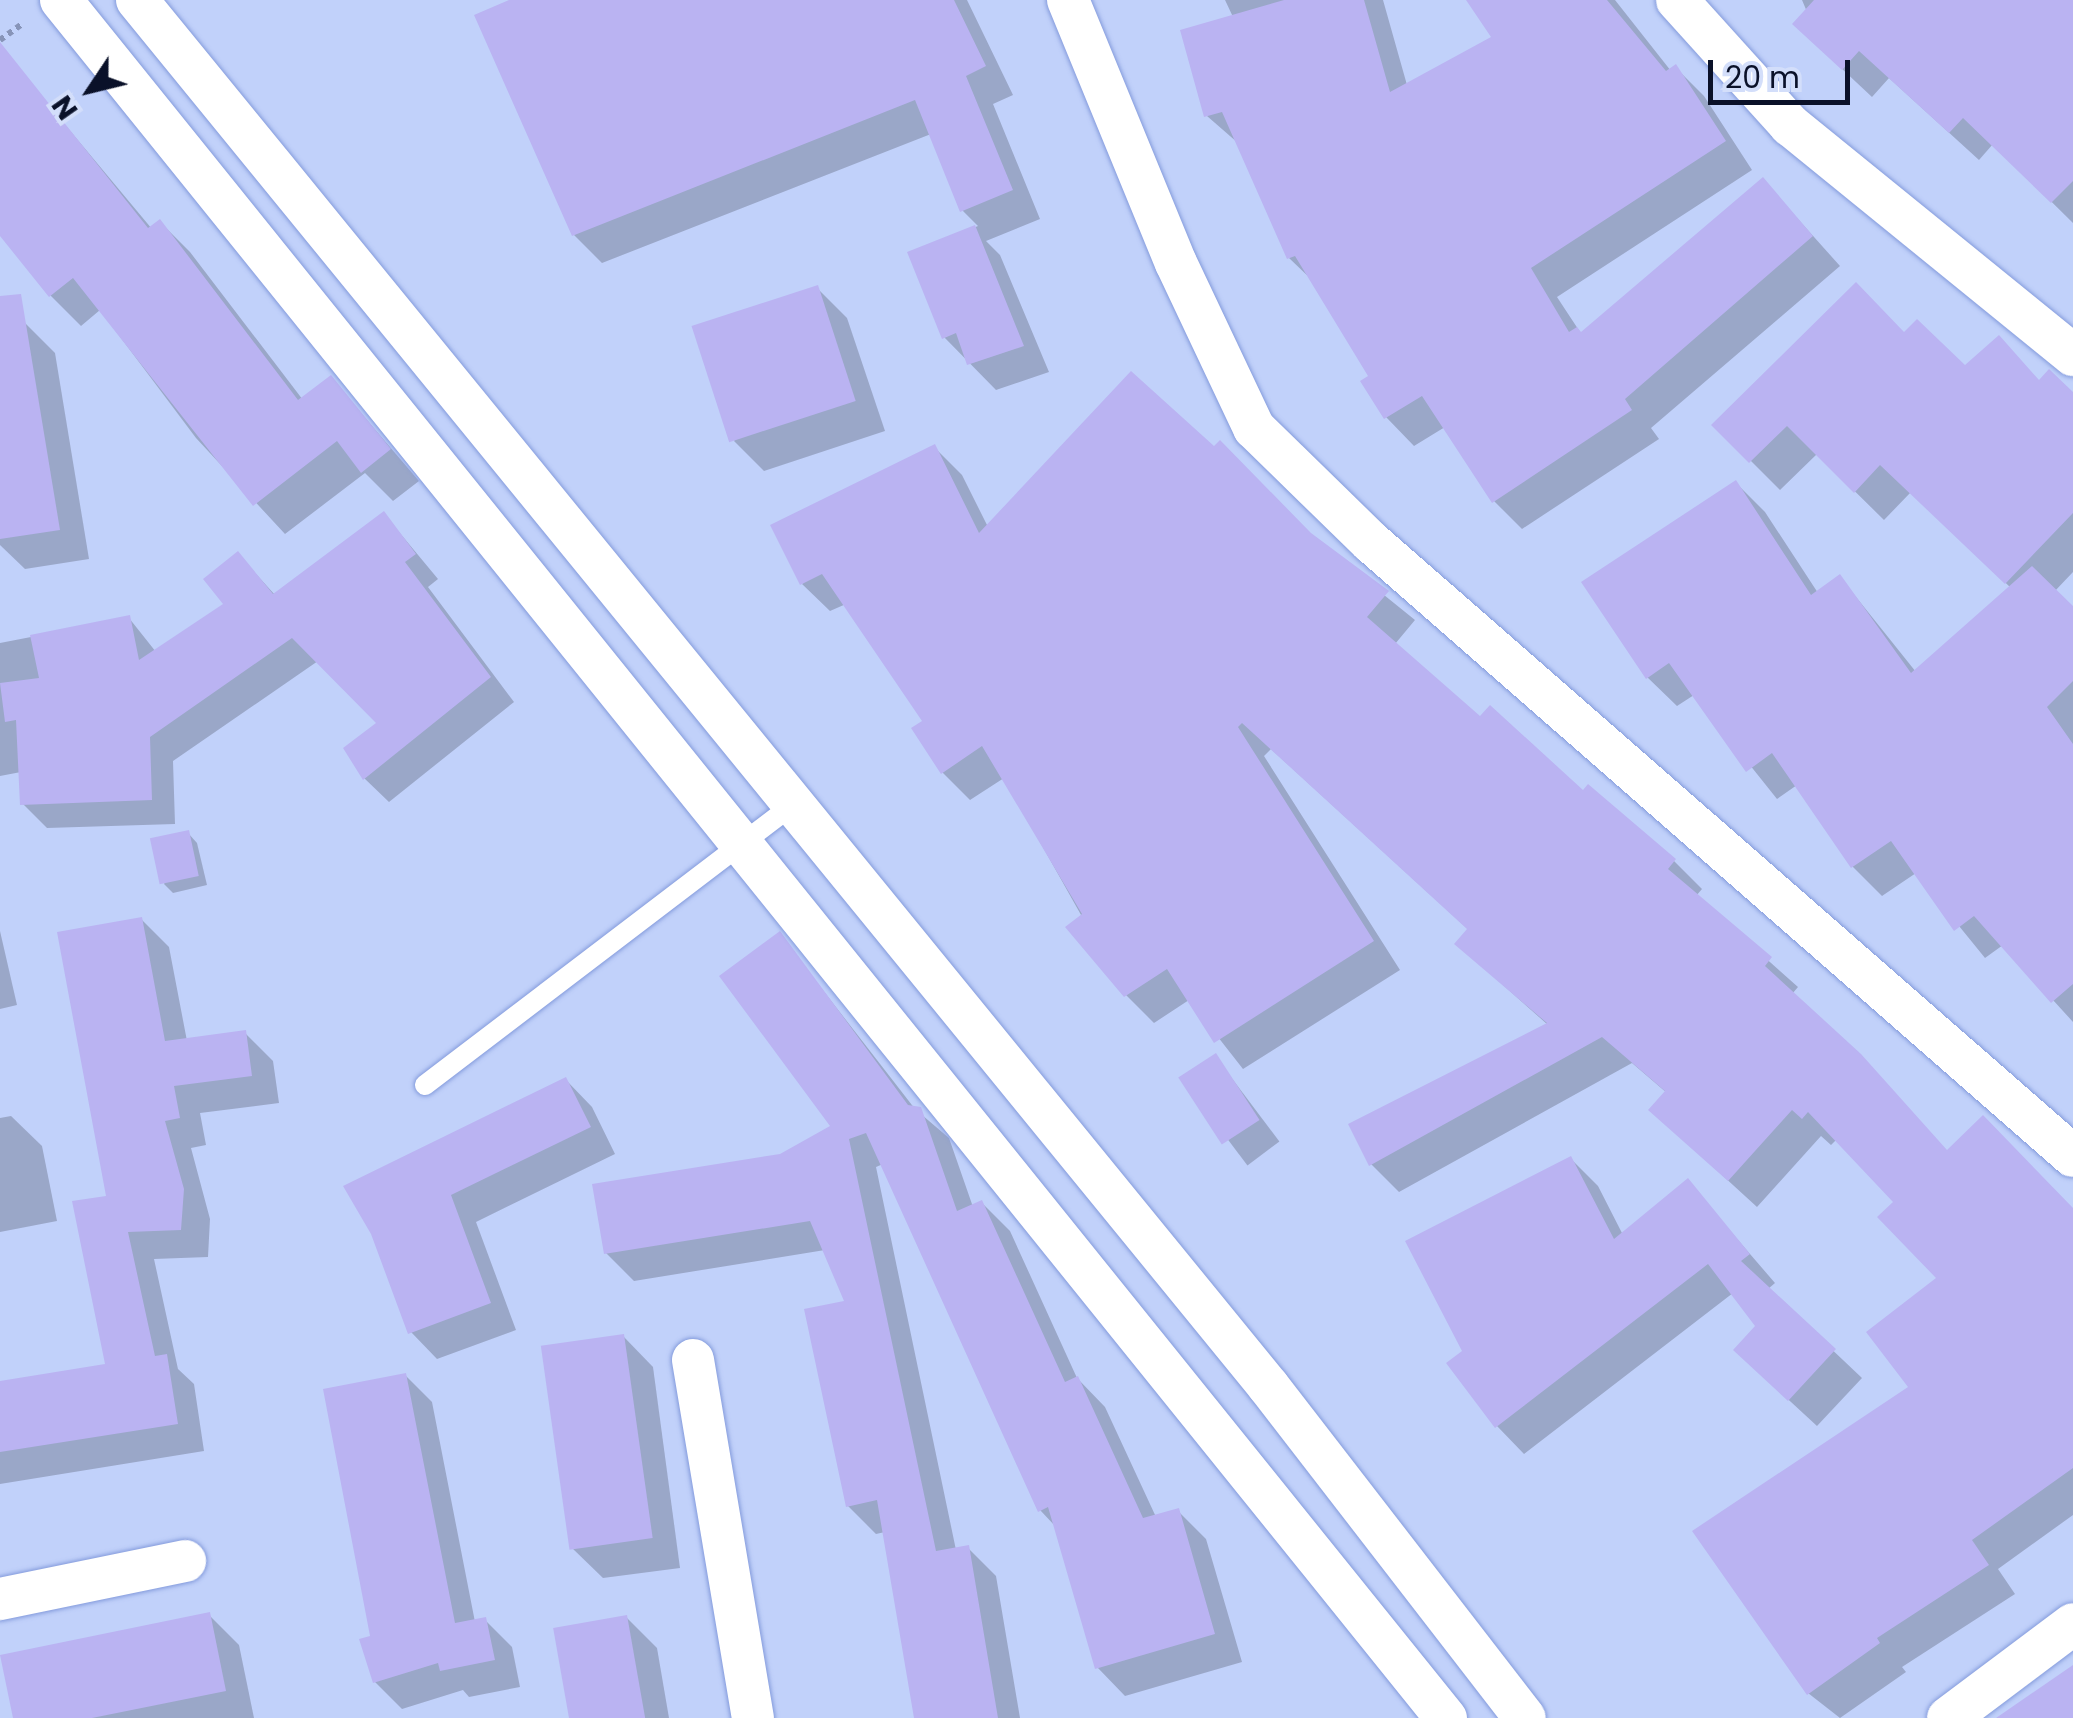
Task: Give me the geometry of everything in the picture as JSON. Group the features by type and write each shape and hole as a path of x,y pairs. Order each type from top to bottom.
{"street":[{"path":"61,0 746,842 1446,1718"},
{"path":"136,0 1269,1387 1526,1718"},
{"path":"1068,0 1176,263 1254,428 1372,543 2073,1156"},
{"path":"1677,0 1790,125 2073,355"},
{"path":"869,997 918,957"},
{"path":"693,1360 753,1718"},
{"path":"0,1599 185,1561"},
{"path":"1948,1718 2073,1624"}],"lane":[{"path":"424,1085 793,805"}],"building":[{"path":"509,0 954,0 986,66 966,76 1013,190 960,212 915,100 572,236 474,15"},
{"path":"1284,0 1364,0 1390,92 1491,37 1466,0 1607,0 1666,71 1676,64 1726,141 1531,268 1569,332 1577,327 1581,332 1763,177 1813,236 1625,399 1632,410 1492,503 1422,396 1384,419 1360,381 1368,376 1295,256 1287,259 1222,112 1204,117 1180,30"},
{"path":"1814,0 2073,0 2073,181 2051,203 1963,118 1949,133 1859,51 1842,70 1792,24"},
{"path":"0,42 148,228 160,219 298,400 331,375 391,449 361,473 337,441 253,506 73,278 49,297 0,236"},
{"path":"975,225 1024,346 967,365 956,333 942,339 907,252"},
{"path":"1856,282 1904,332 1917,319 1965,365 1999,335 2039,380 2049,369 2073,392 2073,513 2005,584 1880,465 1854,493 1787,426 1749,463 1711,425"},
{"path":"818,285 856,401 729,442 692,326"},
{"path":"21,294 60,530 0,539 0,296"},
{"path":"1131,371 1214,446 1220,440 1311,533 1389,591 1367,617 1480,716 1490,705 1583,790 1588,784 1676,859 1668,869 1772,957 1765,966 1861,1054 1947,1150 1983,1115 2073,1208 2073,1468 1972,1540 1989,1565 1877,1638 1880,1643 1807,1695 1692,1531 1908,1387 1866,1332 1936,1278 1877,1217 1893,1202 1808,1112 1802,1119 1792,1110 1728,1181 1648,1110 1665,1091 1602,1037 1369,1166 1348,1124 1547,1023 1454,944 1467,929 1242,723 1238,727 1374,941 1214,1043 1167,969 1124,997 1065,927 1082,914 982,746 941,774 911,728 922,721 822,574 800,585 770,525 935,444 979,533"},
{"path":"1736,480 1811,595 1840,574 1911,673 2032,566 2073,606 2073,681 2047,707 2073,744 2073,984 2051,1003 1974,916 1954,931 1891,841 1851,868 1772,753 1746,772 1669,663 1646,679 1581,582"},
{"path":"384,511 416,554 405,562 491,677 363,780 343,748 376,723 292,638 150,737 152,800 20,805 16,720 5,722 0,683 39,678 30,635 130,615 139,660 223,604 203,579 238,551 273,594"},
{"path":"189,830 199,876 160,884 150,838"},
{"path":"142,917 165,1041 246,1030 252,1076 174,1086 180,1118 165,1121 184,1189 181,1230 128,1232 155,1356 167,1354 178,1424 0,1452 0,1381 105,1364 72,1201 106,1196 57,932"},
{"path":"780,931 908,1105 921,1107 957,1211 982,1200 1065,1382 1078,1376 1143,1518 1179,1508 1215,1634 1095,1669 1048,1507 1038,1512 866,1133 849,1139 936,1551 969,1545 998,1718 914,1718 877,1500 846,1507 804,1309 844,1301 810,1221 604,1254 592,1184 780,1154 830,1126 719,976"},
{"path":"1216,1053 1260,1120 1222,1145 1178,1078"},
{"path":"566,1077 591,1127 451,1195 491,1303 408,1334 371,1234 343,1186"},
{"path":"1571,1156 1614,1239 1688,1178 1750,1254 1741,1261 1836,1349 1788,1401 1733,1350 1755,1326 1708,1264 1495,1428 1446,1363 1462,1351 1405,1241"},
{"path":"624,1334 653,1538 569,1550 541,1346"},
{"path":"406,1373 455,1623 486,1617 495,1660 440,1671 438,1663 373,1683 359,1639 370,1636 323,1389"},
{"path":"210,1612 226,1691 92,1718 13,1718 0,1655"},
{"path":"627,1615 645,1718 569,1718 553,1628"},
{"path":"2073,1665 2073,1718 1996,1718"}]}
